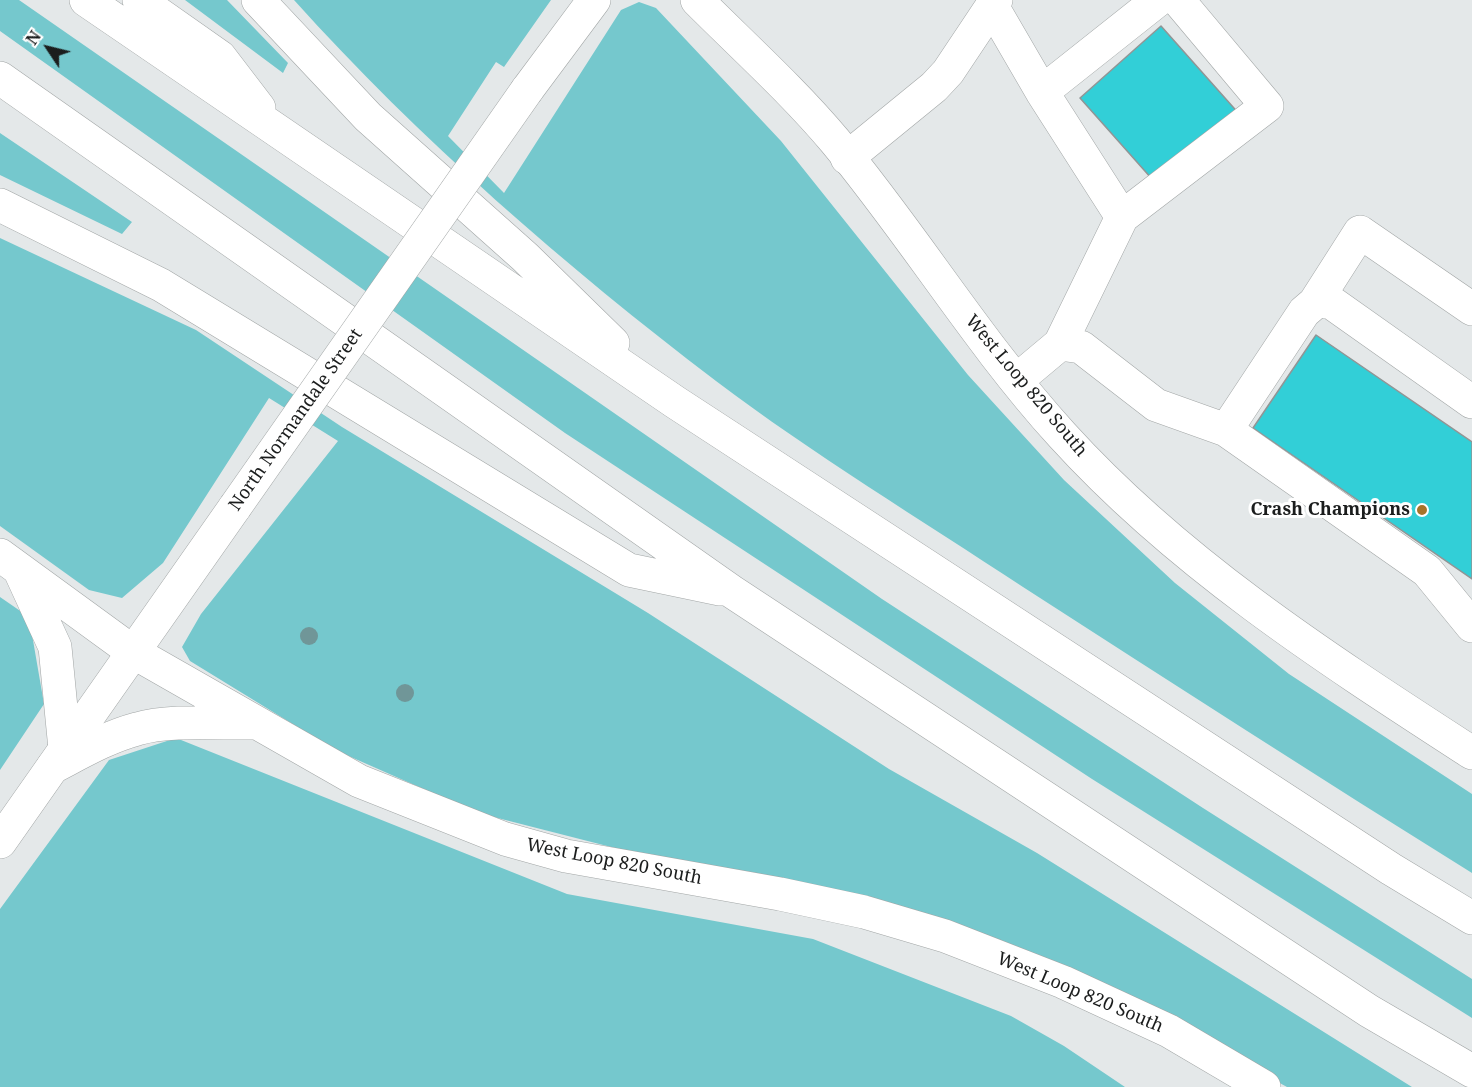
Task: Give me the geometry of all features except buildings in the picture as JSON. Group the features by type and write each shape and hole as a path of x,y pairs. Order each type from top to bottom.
{"main road":[{"path":"86,0 675,402 1371,856 1472,918"},
{"path":"139,0 220,57 277,131"},
{"path":"258,0 368,117 525,257 675,402"},
{"name":"North Normandale Street","path":"0,842 527,90 594,0"},
{"name":"West Loop 820 South","path":"697,0 760,62 847,158 1062,436 1155,526 1251,604 1358,679 1472,753"},
{"path":"1042,92 1158,0"},
{"path":"1017,380 1060,344 1122,217 1267,106 1178,0"},
{"path":"847,158 934,87 948,72 994,3 1042,92 1122,217"},
{"path":"0,78 731,591 1369,1011 1472,1071"},
{"path":"0,205 161,285 629,570 731,591"},
{"path":"1314,304 1360,232 1472,309"},
{"path":"1226,430 1304,312 1318,300 1332,303 1472,402"},
{"path":"1060,344 1081,347 1156,405 1226,430 1427,571 1472,626"},
{"path":"10,562 55,647 59,758 136,729 162,724 257,723"},
{"name":"West Loop 820 South","path":"10,562 133,652 359,781 504,839 566,856 780,894 864,912 945,936 1063,982 1169,1031 1264,1087"}],"shaded area":[{"path":"0,0 19,0 882,599 1203,808 1472,979 1472,1018 1092,779 565,433 0,31"},
{"path":"185,0 227,0 288,63 283,73"},
{"path":"294,0 551,0 504,67 496,62 448,136 504,193 621,10 639,2 656,8 781,141 968,375 1064,480 1175,583 1289,674 1472,794 1472,873 1023,587 791,435 716,381 604,293 496,200 392,102"},
{"path":"0,133 132,222 122,234 0,175"},
{"path":"0,238 196,330 342,427 648,613 889,769 1037,853 1412,1087 1287,1087 1119,995 615,848 478,813 335,750 190,661 182,647 201,614 338,441 269,398 163,563 122,598 89,590 0,526"},
{"path":"0,597 29,617 44,704 0,770"},
{"path":"176,738 567,894 813,939 1011,1016 1064,1046 1125,1087 0,1087 0,909 109,760"}],"place":[{"name":"Crash Champions","path":"1422,510"}]}
